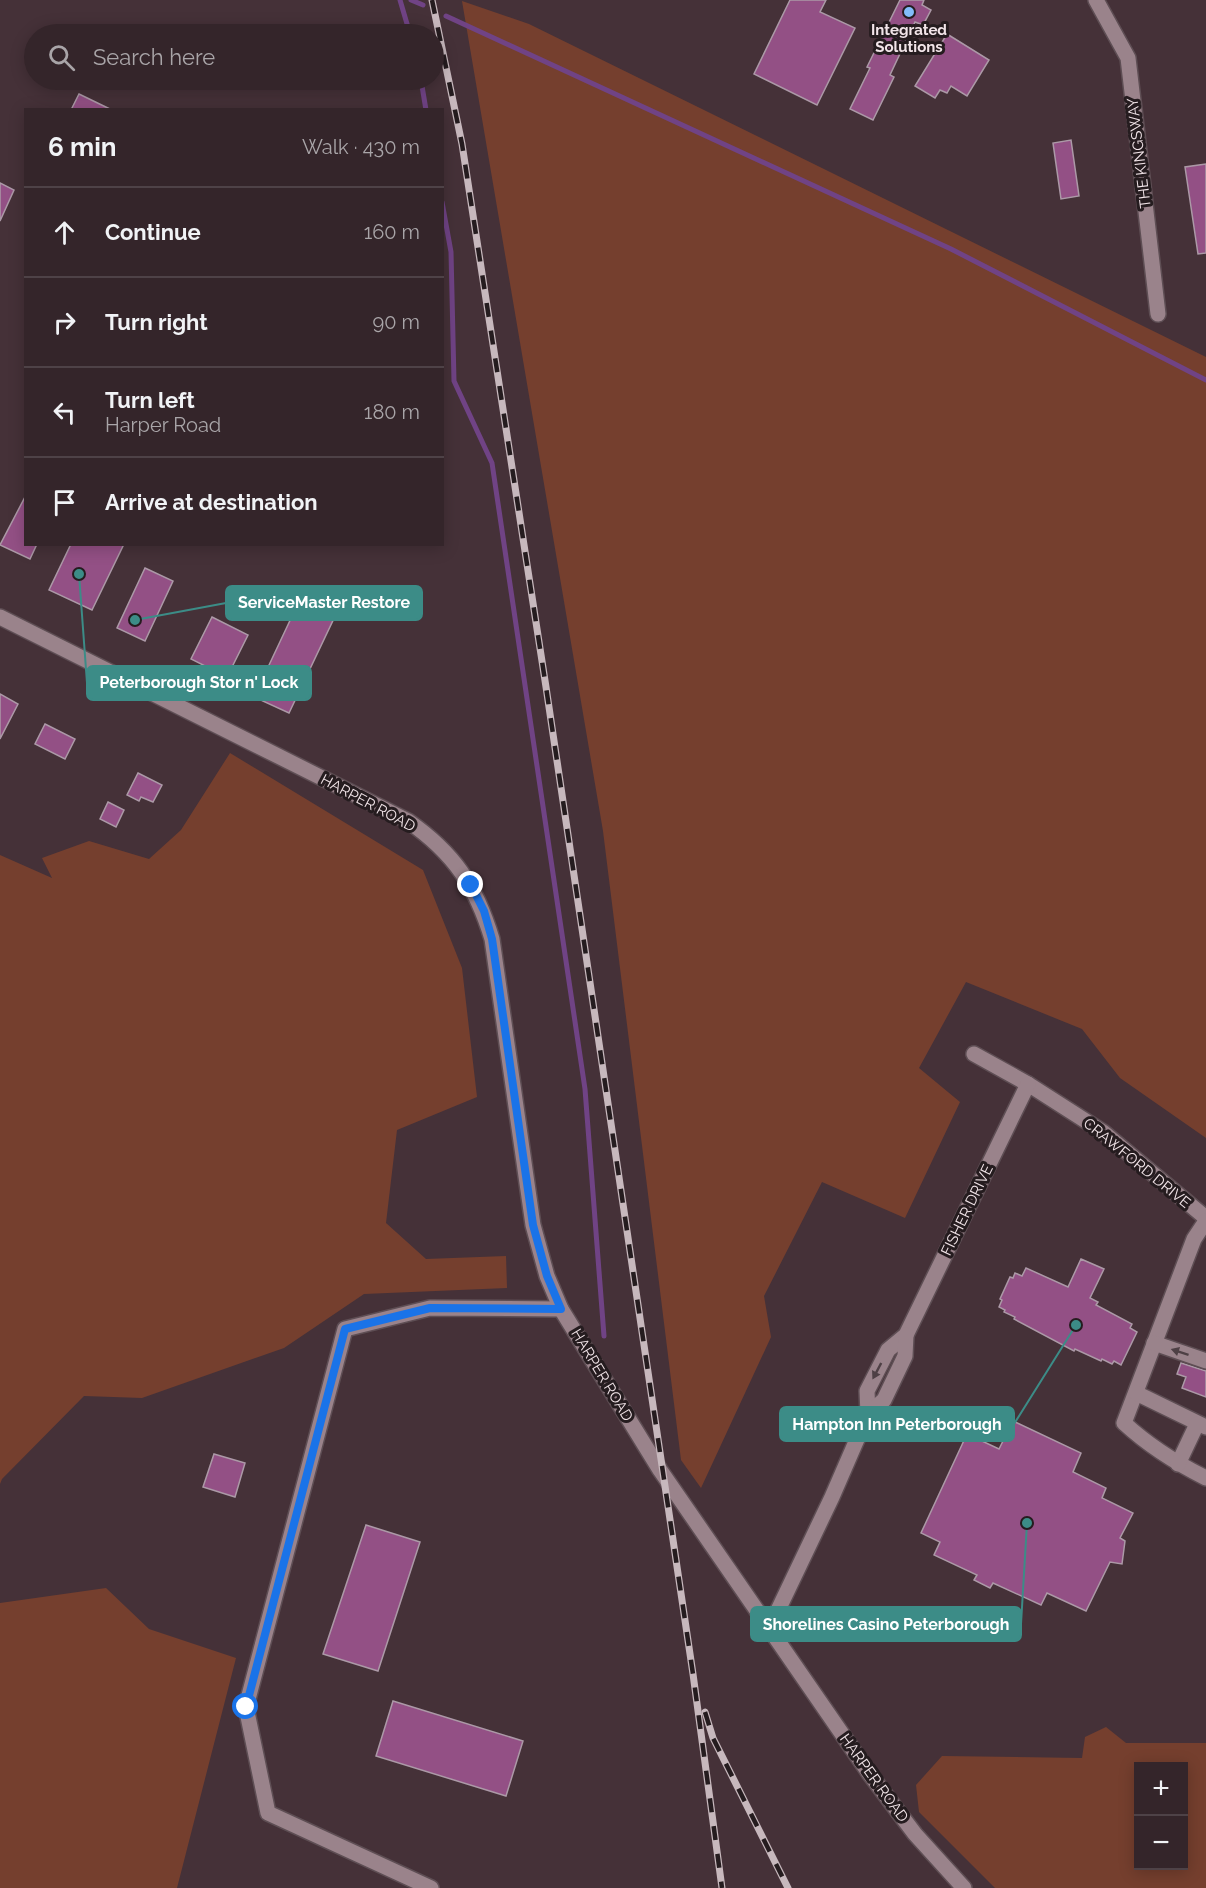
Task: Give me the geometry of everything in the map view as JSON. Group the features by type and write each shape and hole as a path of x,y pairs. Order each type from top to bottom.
{"street":[{"name":"THE KINGSWAY","path":"1096,0 1128,58 1158,314"},
{"name":"HARPER ROAD","path":"0,617 408,821 443,848 458,865 484,911 492,939 533,1225 547,1276 561,1309 660,1470 886,1796 915,1834 964,1888"},
{"name":"CRAWFORD DRIVE","path":"974,1054 1028,1084 1103,1132 1206,1220"},
{"name":"FISHER DRIVE","path":"770,1627 832,1497 868,1414 884,1400 905,1356 906,1335 1028,1084"},
{"path":"1206,1220 1194,1239 1124,1423 1141,1439 1178,1464 1206,1478"},
{"path":"431,1888 268,1813 246,1707 345,1329 430,1308 561,1309"},
{"path":"1154,1343 1206,1361"},
{"path":"1136,1393 1202,1426 1178,1464"}],"shaded area":[{"path":"462,1 529,24 1206,357 1206,1138 1120,1078 1082,1029 966,982 919,1068 960,1102 905,1218 822,1182 764,1296 771,1337 701,1488 681,1460 603,831"},
{"path":"230,753 423,870 462,968 477,1097 397,1130 386,1223 426,1259 506,1256 507,1288 364,1294 284,1348 142,1398 84,1396 2,1479 0,1484 0,855 52,878 42,858 89,841 149,859 181,830"},
{"path":"106,1588 149,1629 236,1658 177,1888 0,1888 0,1603"},
{"path":"1106,1727 1126,1743 1206,1743 1206,1888 995,1888 919,1812 916,1785 942,1756 1082,1758 1085,1737"}],"building":[{"path":"790,0 826,0 820,12 855,28 817,105 754,74"},
{"path":"900,0 924,0 922,5 931,10 923,25 915,22 890,75 894,77 873,120 850,109 870,68 867,67"},
{"path":"947,34 989,60 967,96 951,86 947,93 940,90 935,98 915,86"},
{"path":"79,94 108,108 72,108"},
{"path":"1071,140 1079,196 1061,199 1053,143"},
{"path":"1206,164 1206,253 1198,254 1185,167"},
{"path":"0,183 14,190 0,221"},
{"path":"24,499 24,546 36,546 30,559 0,545"},
{"path":"70,546 123,546 92,610 49,590"},
{"path":"145,568 173,581 145,641 117,628"},
{"path":"302,595 337,612 289,713 254,697"},
{"path":"212,617 248,635 227,677 191,659"},
{"path":"0,694 18,704 0,739"},
{"path":"45,724 75,739 65,759 35,744"},
{"path":"138,773 162,785 153,802 141,797 139,801 127,795"},
{"path":"108,802 124,810 116,827 100,819"},
{"path":"1081,1259 1104,1269 1090,1298 1098,1302 1096,1305 1132,1324 1130,1328 1137,1332 1121,1365 1114,1361 1112,1364 1102,1359 1101,1361 1075,1349 1074,1351 1014,1319 1015,1317 999,1307 1002,1300 1000,1299 1010,1277 1013,1278 1015,1273 1022,1276 1026,1268 1068,1287"},
{"path":"1181,1363 1206,1371 1206,1397 1182,1388 1186,1377 1177,1374"},
{"path":"1013,1421 1081,1453 1073,1472 1106,1488 1102,1498 1133,1513 1120,1538 1125,1541 1122,1564 1110,1562 1086,1611 1047,1593 1041,1605 993,1583 990,1588 974,1580 977,1575 934,1555 940,1542 921,1533 967,1434 999,1449"},
{"path":"214,1454 245,1463 235,1497 203,1487"},
{"path":"366,1525 420,1542 378,1671 323,1654"},
{"path":"393,1701 523,1741 506,1796 376,1756"}],"waterway":[{"path":"400,0 407,24"},
{"path":"411,0 423,5"},
{"path":"446,16 951,249 1206,380"},
{"path":"423,90 426,108"},
{"path":"444,213 451,252 454,381 492,463 585,1089 604,1336"}],"railway":[{"path":"432,0 437,24"},
{"path":"444,58 462,144 546,687 693,1674 722,1888"},
{"path":"705,1712 713,1738 788,1888"}],"place":[{"name":"Integrated Solutions","path":"909,12"},
{"name":"Peterborough Stor n' Lock","path":"79,574"},
{"name":"ServiceMaster Restore","path":"135,620"},
{"name":"Hampton Inn Peterborough","path":"1076,1325"},
{"name":"Shorelines Casino Peterborough","path":"1027,1523"}],"route":[{"path":"246,1707 345,1329 430,1308 561,1309 547,1276 533,1225 492,939 484,911 471,885"}]}
